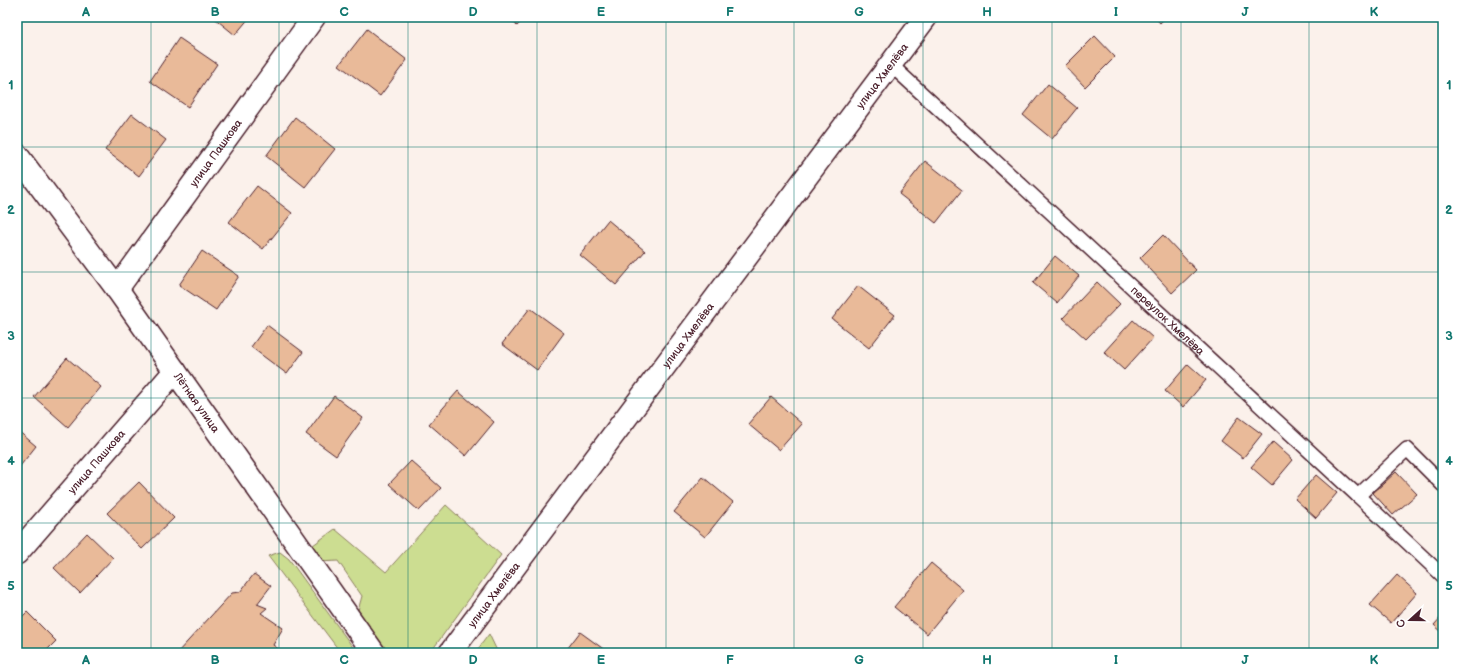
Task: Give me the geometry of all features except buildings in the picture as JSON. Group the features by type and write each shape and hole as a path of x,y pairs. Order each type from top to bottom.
{"street":[{"name":"улица Пашкова","path":"117,289 314,17"},
{"name":"улица Хмелёва","path":"450,653 926,17"},
{"name":"Лётная улица","path":"17,155 176,371 374,653"},
{"name":"улица Пашкова","path":"17,553 176,371"}],"lane":[{"name":"переулок Хмелёва","path":"890,64 1443,576"},
{"path":"1358,496 1407,449 1443,485"}],"green space":[{"path":"446,505 501,555 430,653 383,653 357,614 362,596 338,561 318,562 309,548 335,529 386,572"},
{"path":"280,552 289,559 357,653 341,653 268,556"},
{"path":"489,634 498,653 475,653"}]}
